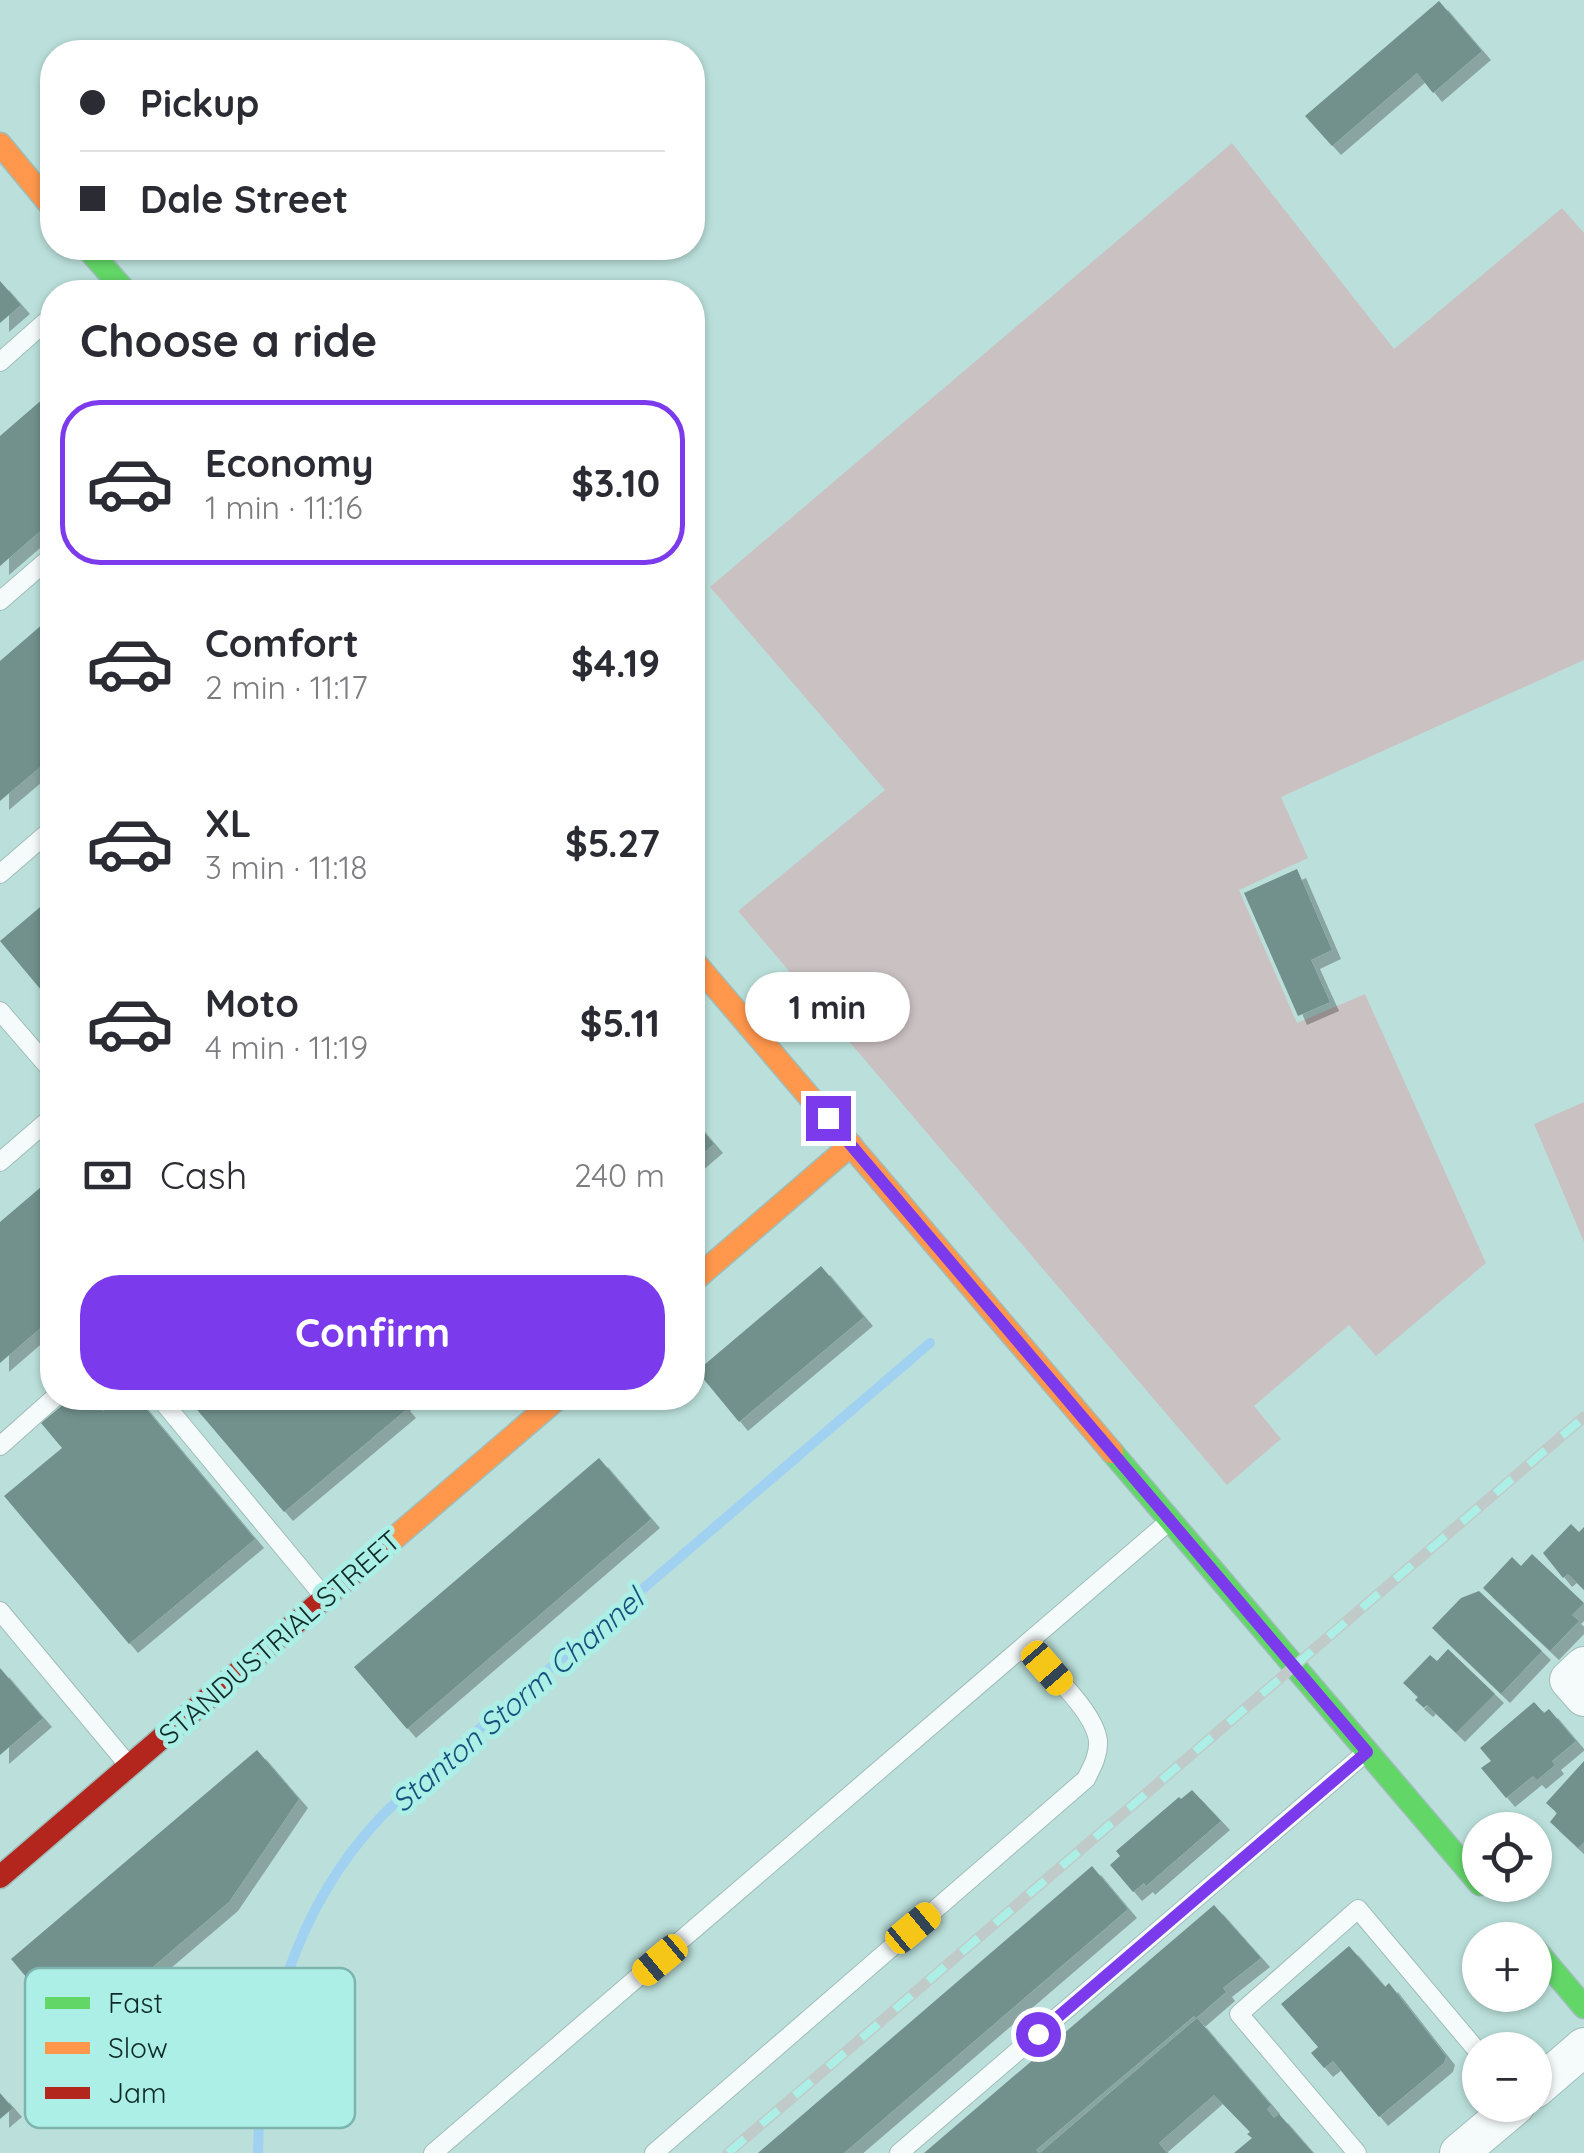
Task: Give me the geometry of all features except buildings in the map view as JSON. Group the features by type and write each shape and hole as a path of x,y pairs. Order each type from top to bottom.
{"street":[{"path":"0,144 40,192"},
{"path":"93,260 100,275 108,280"},
{"path":"705,974 1462,1863"},
{"path":"705,1271 851,1145"},
{"name":"STANDUSTRIAL STREET","path":"0,1877 544,1410"},
{"path":"1552,1969 1584,2006"},
{"path":"1552,2074 1584,2047"},
{"path":"1459,2153 1496,2122"}],"lane":[{"path":"0,362 40,327"},
{"path":"0,601 40,566"},
{"path":"0,874 40,839"},
{"path":"0,1011 40,1056"},
{"path":"0,1162 40,1127"},
{"path":"0,1446 40,1410"},
{"path":"170,1410 325,1598"},
{"path":"432,2153 1170,1520"},
{"path":"0,1611 129,1766"},
{"path":"654,2153 1086,1779 1097,1754 1098,1738 1088,1716 1026,1645"},
{"path":"899,2153 1367,1752"},
{"path":"1357,2153 1239,2014 1358,1910 1462,2033"}],"shaded area":[{"path":"1232,143 1394,349 1562,208 1584,233 1584,660 1281,797 1308,858 1239,890 1297,1023 1365,994 1486,1263 1376,1356 1349,1325 1254,1406 1281,1439 1227,1485 738,911 885,790 710,587"},
{"path":"1584,1102 1584,1242 1534,1124"}],"waterway":[{"name":"Stanton Storm Channel","path":"289,1968 325,1892 379,1819 930,1343"},
{"name":"Stanton Storm Channel","path":"258,2153 259,2128"}],"railway":[{"path":"728,2153 1584,1417"}],"traffic: fast":[{"path":"98,260 115,280"},
{"path":"1112,1452 1462,1863"},
{"path":"1552,1969 1584,2007"}],"traffic: slow":[{"path":"0,144 40,192"},
{"path":"705,974 1112,1452"},
{"path":"705,1271 851,1145"},
{"path":"377,1553 544,1410"}],"traffic: jam":[{"path":"0,1877 377,1553"}],"route":[{"path":"828,1118 1367,1752 1038,2034"}]}
